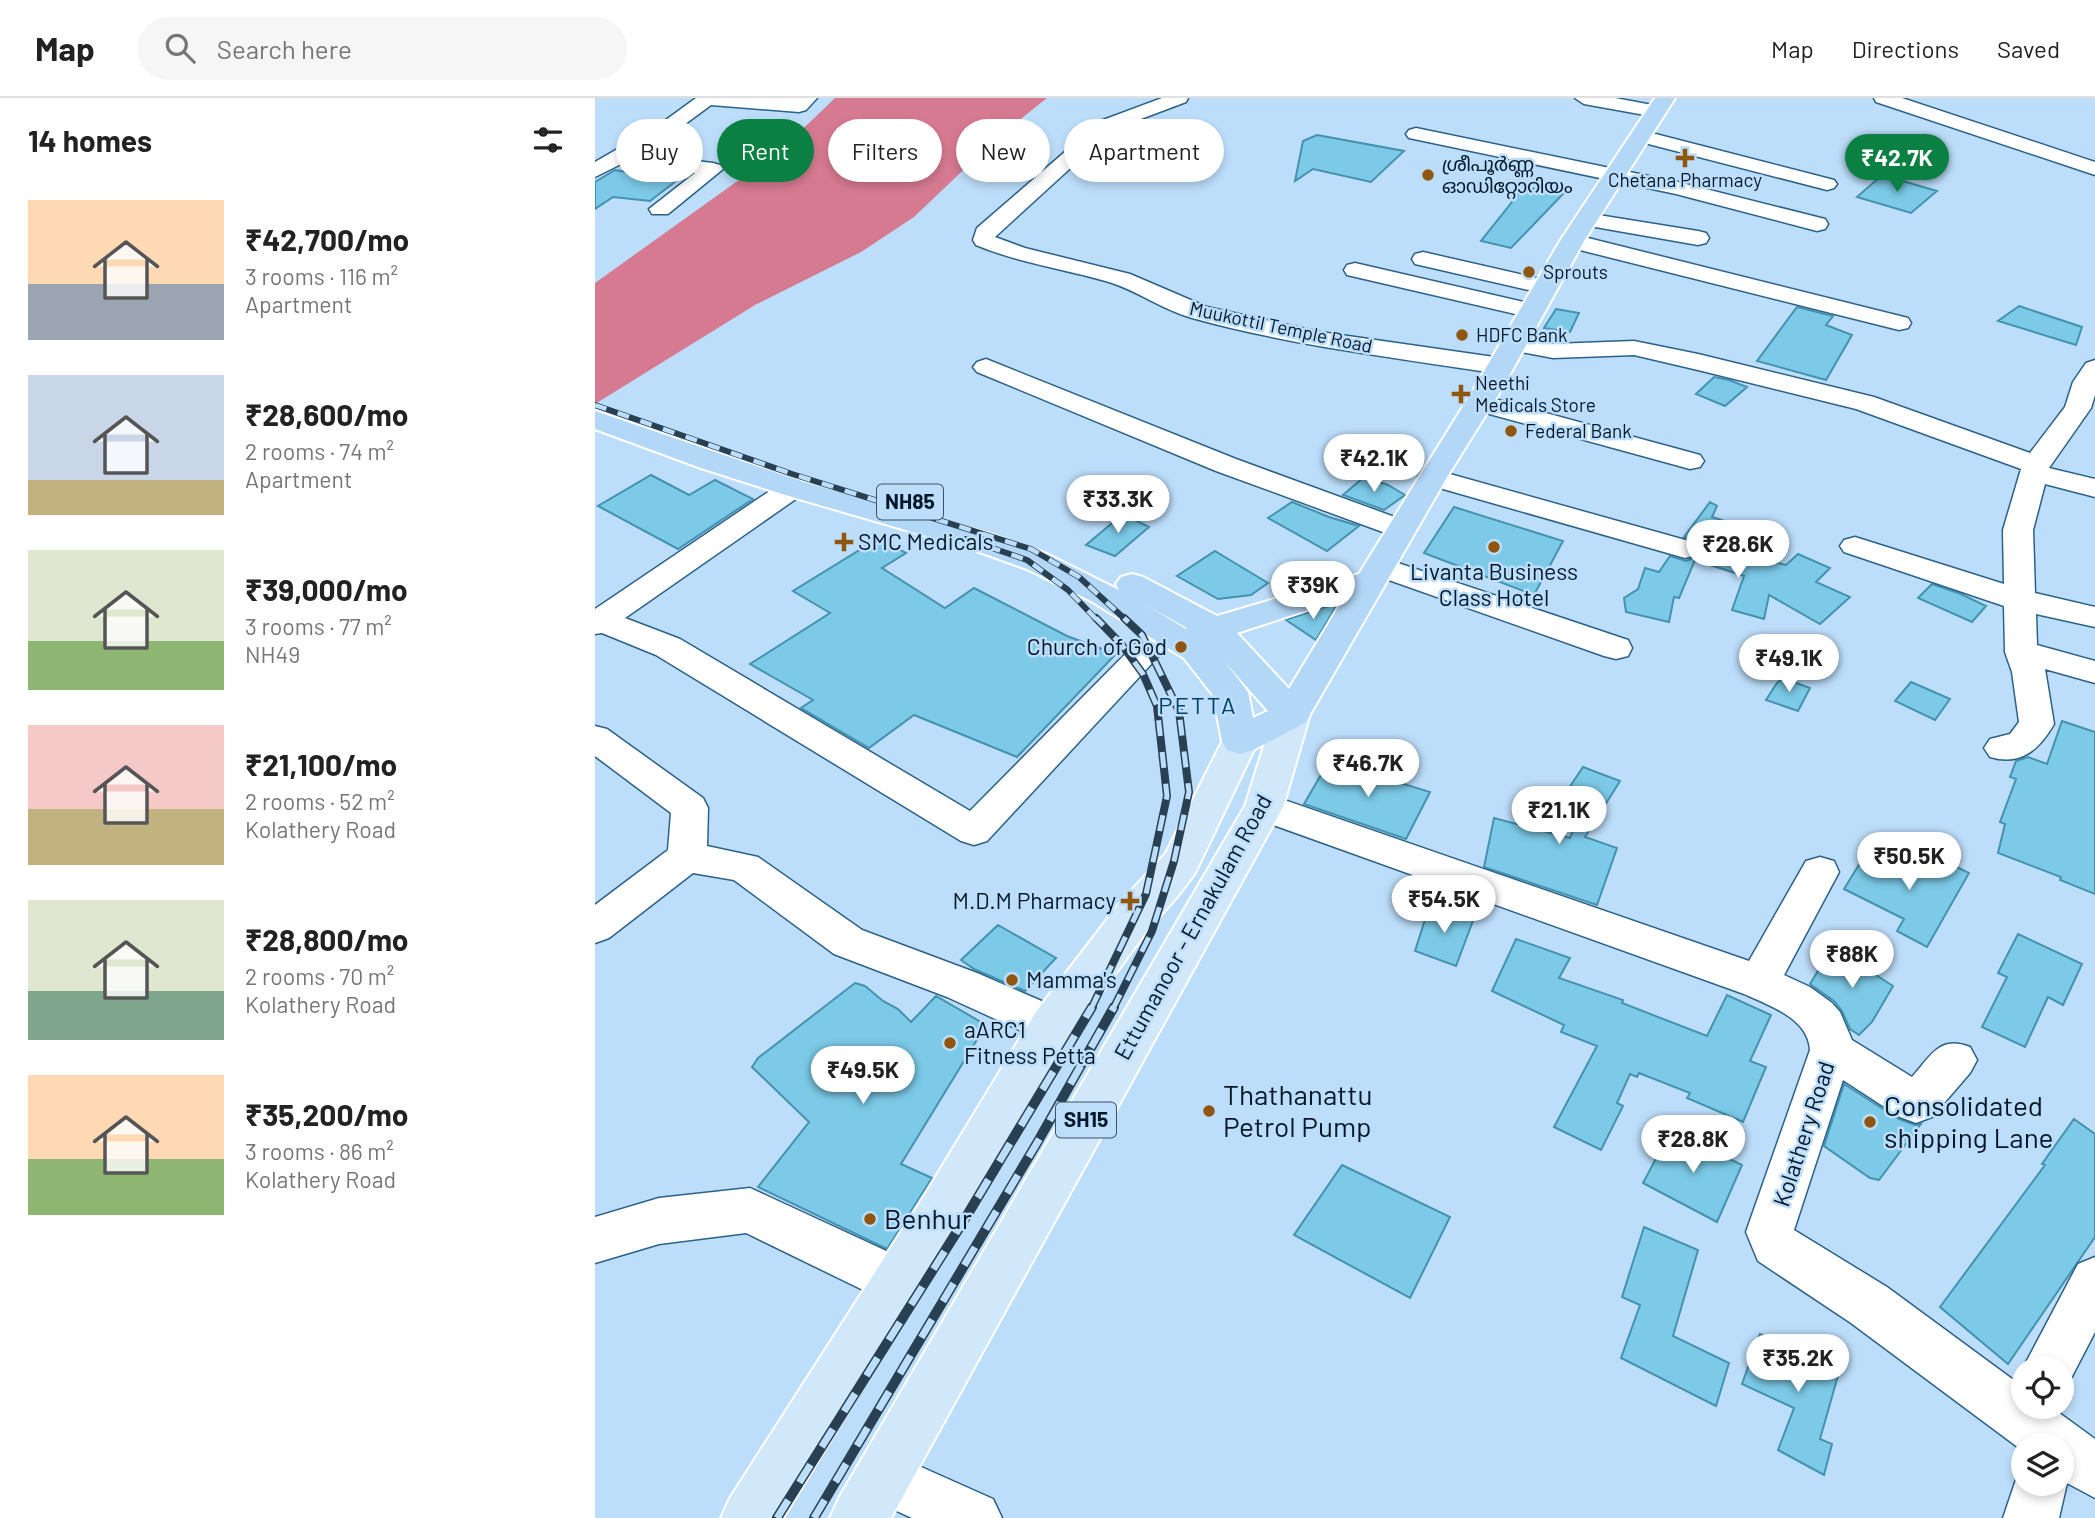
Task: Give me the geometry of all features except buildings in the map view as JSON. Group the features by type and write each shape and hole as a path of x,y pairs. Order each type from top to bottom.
{"highway":[{"path":"595,398 675,438 719,454 793,488 982,542 1038,562 1188,634 1196,650 1230,692 1240,741 1292,714 1365,578 1401,529 1480,402 1572,241 1660,104"},
{"path":"595,419 675,438"},
{"name":"NH85","path":"719,454 803,472 961,516 1056,547 1188,634 1292,714"},
{"path":"1188,634 1365,578"}],"main road":[{"name":"Ettumanoor - Ernakulam Road","path":"871,1497 1264,807 1292,714"},
{"path":"750,1518 894,1284 943,1210 1052,1025 1134,916 1163,887 1181,862 1240,741"}],"street":[{"path":"680,119 707,99 799,106 808,98"},
{"name":"Muukottil Temple Road","path":"1179,98 1094,130 1081,148 985,233 984,240 1120,278 1194,311 1320,339 1501,366"},
{"path":"1584,98 1660,104"},
{"path":"1883,98 1924,103 2095,169"},
{"path":"691,112 755,119"},
{"path":"1416,134 1758,207 1817,224"},
{"path":"1640,136 1701,149 1827,184"},
{"path":"595,171 616,160"},
{"path":"703,168 713,169 703,177"},
{"path":"660,209 696,182"},
{"path":"1586,219 1699,238"},
{"path":"1572,241 1899,323"},
{"path":"1423,258 1546,287"},
{"path":"1355,270 1532,311"},
{"path":"1514,344 1553,351 1635,348 1865,403 2035,469 2095,488"},
{"path":"986,368 1226,465 1401,529"},
{"path":"2001,748 2021,744 2037,724 2029,672 2021,652 2018,530 2035,469 2078,408 2086,382 2095,368"},
{"path":"1480,402 1690,461"},
{"path":"1432,477 1685,549"},
{"path":"599,623 793,488"},
{"path":"1855,546 2020,600 2095,617"},
{"path":"1365,578 1616,648"},
{"path":"599,623 667,647 974,831 1188,634"},
{"path":"2021,652 2095,672"},
{"path":"595,738 690,808 687,858"},
{"name":"Kolathery Road","path":"1264,807 1759,982 1797,1001 1820,1018 1832,1039 1831,1050 1770,1233 1771,1239 1775,1245 1870,1305 2035,1433"},
{"path":"595,927 687,858 744,867 848,942 962,985 1052,1025"},
{"path":"1759,982 1820,872"},
{"path":"1831,1050 1916,1103 1955,1060"},
{"path":"595,1240 659,1221 750,1210 778,1226 878,1272 894,1284"},
{"path":"2055,1356 2095,1281"},
{"name":"Kolathery Road","path":"2074,1458 2095,1471"},
{"path":"2031,1518 2035,1496"},
{"path":"871,1497 974,1518"}],"shaded area":[{"path":"835,98 1047,98 1021,119 956,119 956,177 914,217 861,252 755,305 595,404 595,283 736,182 814,182 813,119"}],"railway":[{"path":"595,405 792,474 1031,549 1079,577 1126,620"},
{"path":"966,539 1027,560 1068,590 1097,620"},
{"path":"1092,1007 1146,894 1167,796 1157,706 1143,674 1122,645 1096,618"},
{"path":"1114,1007 1152,931 1174,861 1189,792 1179,711 1142,635 1124,618"},
{"path":"777,1518 963,1222 1092,1007"},
{"path":"814,1518 1037,1143 1114,1007"}],"place":[{"name":"Chetana Pharmacy","path":"1685,158"},
{"name":"ശ്രീപൂർണ്ണ ഓഡിറ്റോറിയം","path":"1428,175"},
{"name":"Sprouts","path":"1529,272"},
{"name":"HDFC Bank","path":"1462,335"},
{"name":"Neethi Medicals Store","path":"1461,394"},
{"name":"Federal Bank","path":"1511,431"},
{"name":"SMC Medicals","path":"844,542"},
{"name":"Livanta Business Class Hotel","path":"1494,547"},
{"name":"Church of God","path":"1181,647"},
{"name":"M.D.M Pharmacy","path":"1130,901"},
{"name":"Mamma's","path":"1012,980"},
{"name":"aARC1 Fitness Petta","path":"950,1043"},
{"name":"Thathanattu Petrol Pump","path":"1209,1111"},
{"name":"Consolidated shipping Lane","path":"1870,1122"},
{"name":"Benhur","path":"870,1219"}],"district":[{"name":"PETTA","path":"1198,706"}]}
